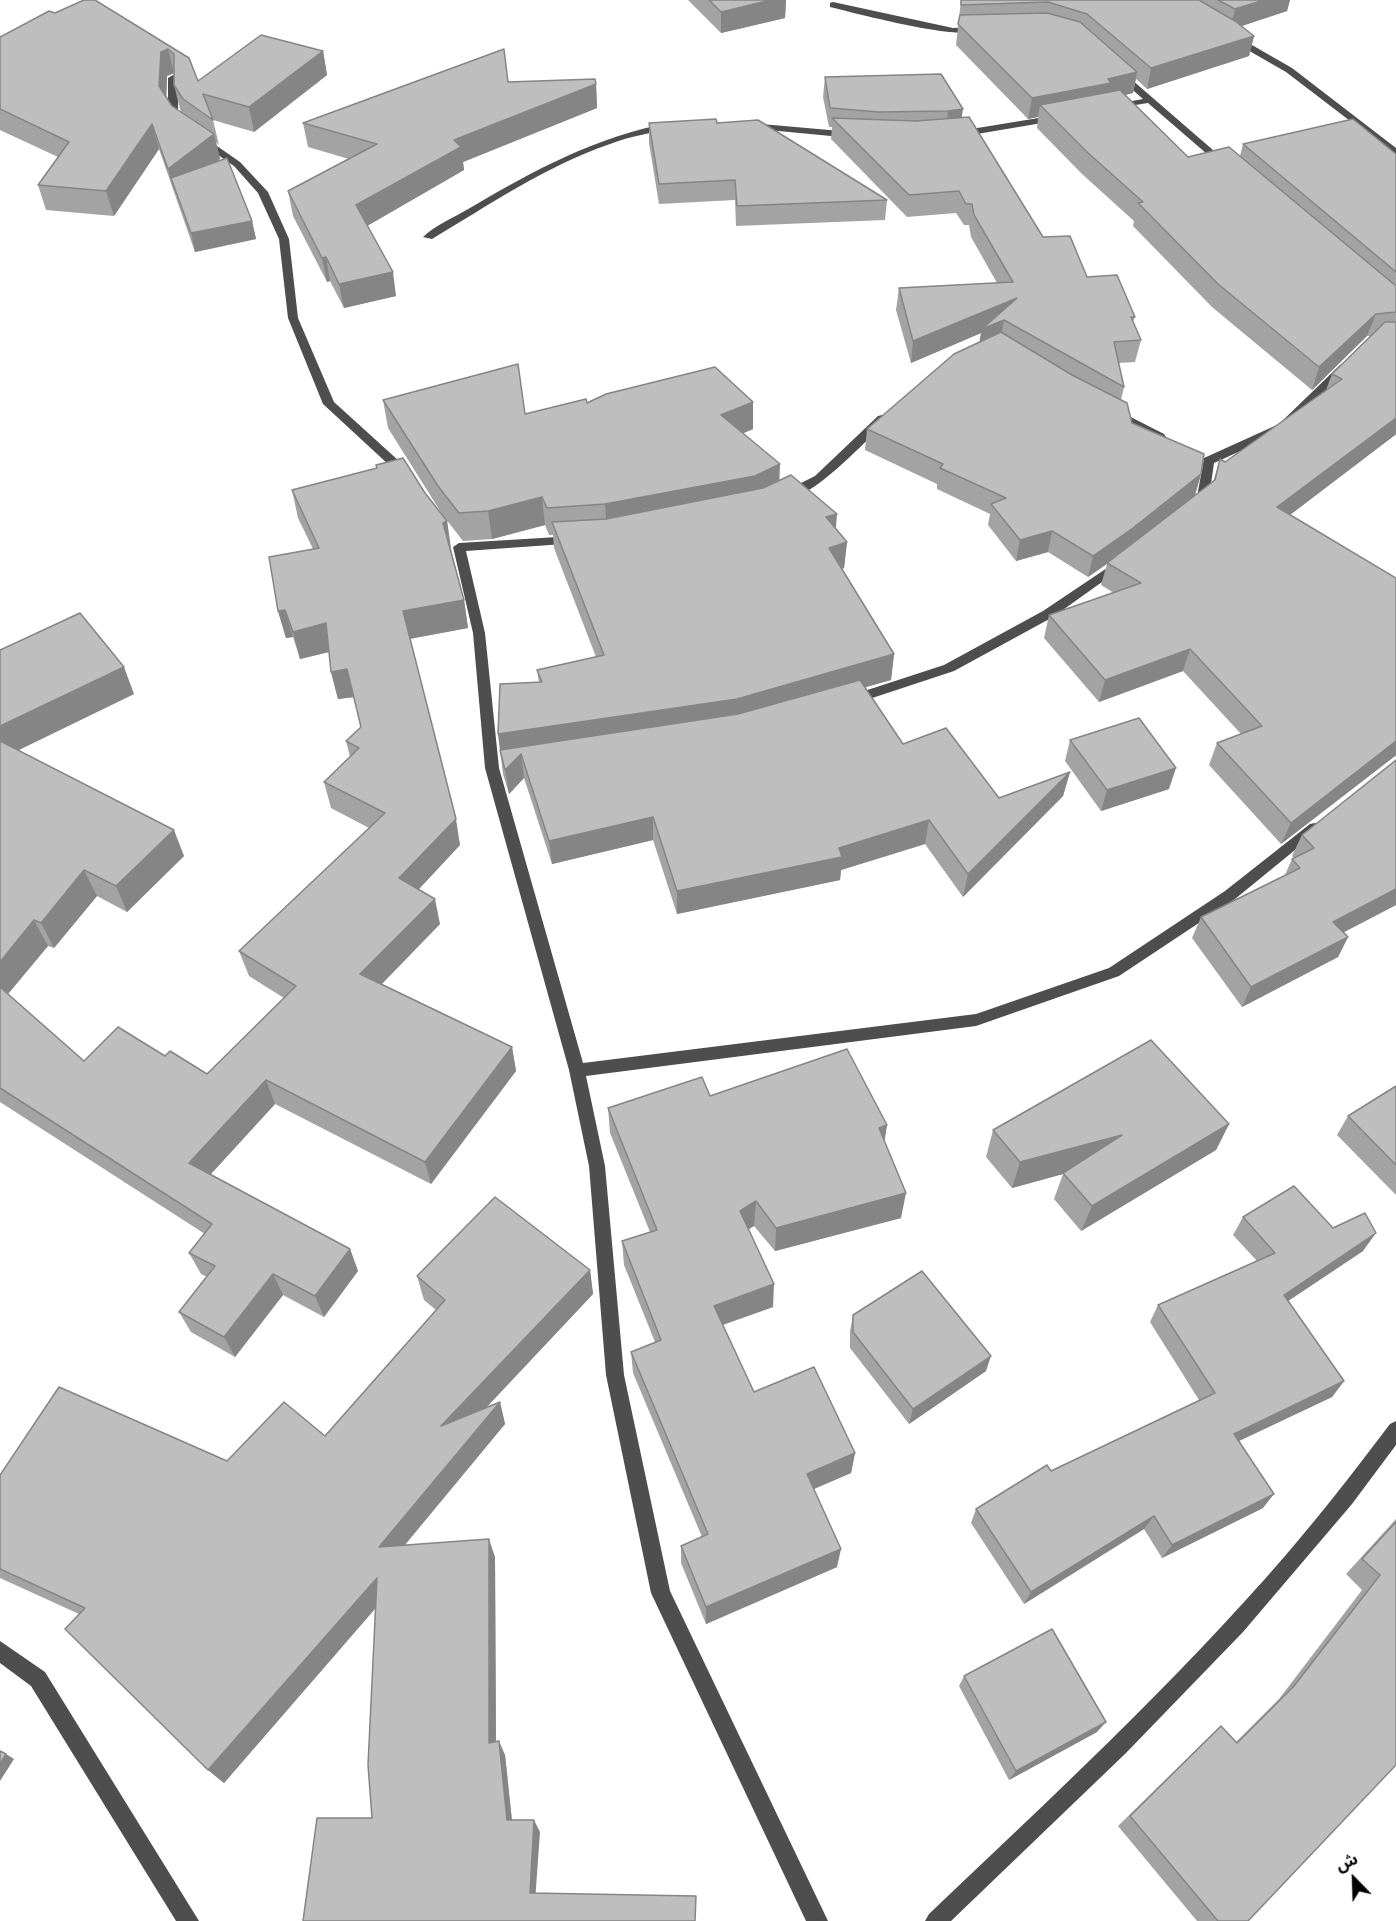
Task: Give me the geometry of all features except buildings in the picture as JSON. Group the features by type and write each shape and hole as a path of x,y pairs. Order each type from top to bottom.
{"street":[{"path":"833,5 953,31 987,30"},
{"path":"1229,36 1288,70 1396,153"},
{"path":"1115,70 1238,175"},
{"path":"173,78 172,110 183,127 237,164 263,192 284,239 293,318 329,404 414,481"},
{"path":"1103,109 1150,100"},
{"path":"944,136 998,130 1068,116"},
{"path":"428,237 572,156 647,129 676,125"},
{"path":"740,125 866,136"},
{"path":"1186,512 1203,498 1203,459 1283,427 1358,354"},
{"path":"1104,408 1167,440"},
{"path":"778,499 819,479 892,410"},
{"path":"584,539 456,543 479,633 498,767 578,1070 597,1166 615,1375 662,1593 817,1921"},
{"path":"836,704 949,668 1048,614 1133,554"},
{"path":"578,1070 976,1020 1114,972 1230,895 1330,816"},
{"path":"936,1921 1137,1730 1285,1570 1396,1430"},
{"path":"0,1651 38,1679 188,1921"}]}
